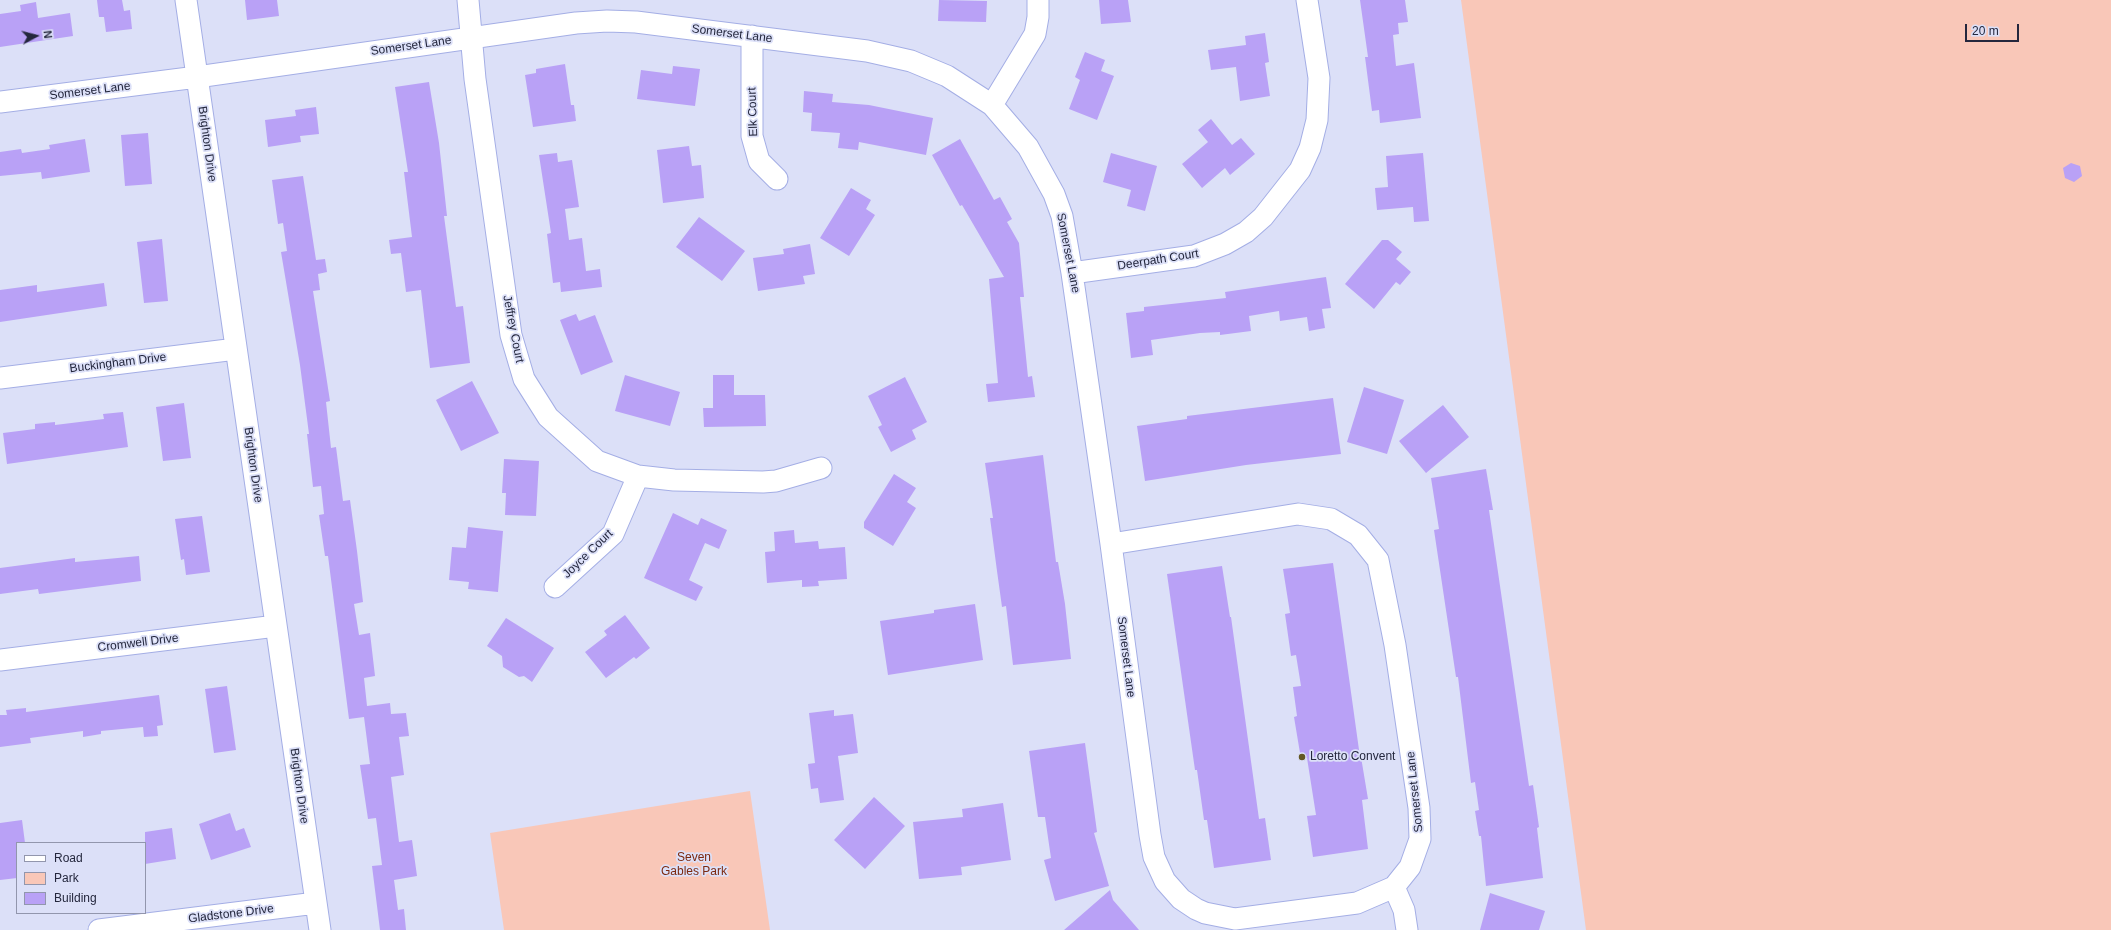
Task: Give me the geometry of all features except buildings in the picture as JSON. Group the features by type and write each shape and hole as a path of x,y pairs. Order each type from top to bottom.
{"street":[{"name":"Brighton Drive","path":"186,0 320,930"},
{"name":"Jeffrey Court","path":"468,0 475,79 512,335 524,379 548,417 597,461 638,476 674,480 763,482 821,468"},
{"path":"992,106 1035,34 1038,18 1038,0"},
{"name":"Deerpath Court","path":"1072,273 1194,256 1225,244 1246,232 1263,217 1300,170 1310,148 1317,120 1319,78 1307,0"},
{"name":"Somerset Lane","path":"0,102 197,77 576,23 607,21 636,22 867,51 911,61 947,76 992,106 1028,147 1054,194 1066,234 1111,544 1150,835 1154,857 1165,881 1181,899 1196,909 1205,913 1235,919 1357,903 1394,887 1410,867 1420,839 1419,808 1395,645 1378,560 1358,535 1331,519 1298,514 1111,544"},
{"name":"Elk Court","path":"752,36 752,136 759,161 777,179"},
{"name":"Buckingham Drive","path":"0,378 236,349"},
{"name":"Joyce Court","path":"555,587 613,534 638,476"},
{"name":"Cromwell Drive","path":"0,660 276,626"},
{"path":"1394,887 1404,910 1407,930"},
{"name":"Gladstone Drive","path":"99,930 316,903"}],"green space":[{"path":"1461,0 2111,0 2111,930 1586,930"},
{"name":"Seven Gables Park","path":"750,791 770,930 504,930 490,833"}],"place":[{"name":"Loretto Convent","path":"1302,757"}]}
